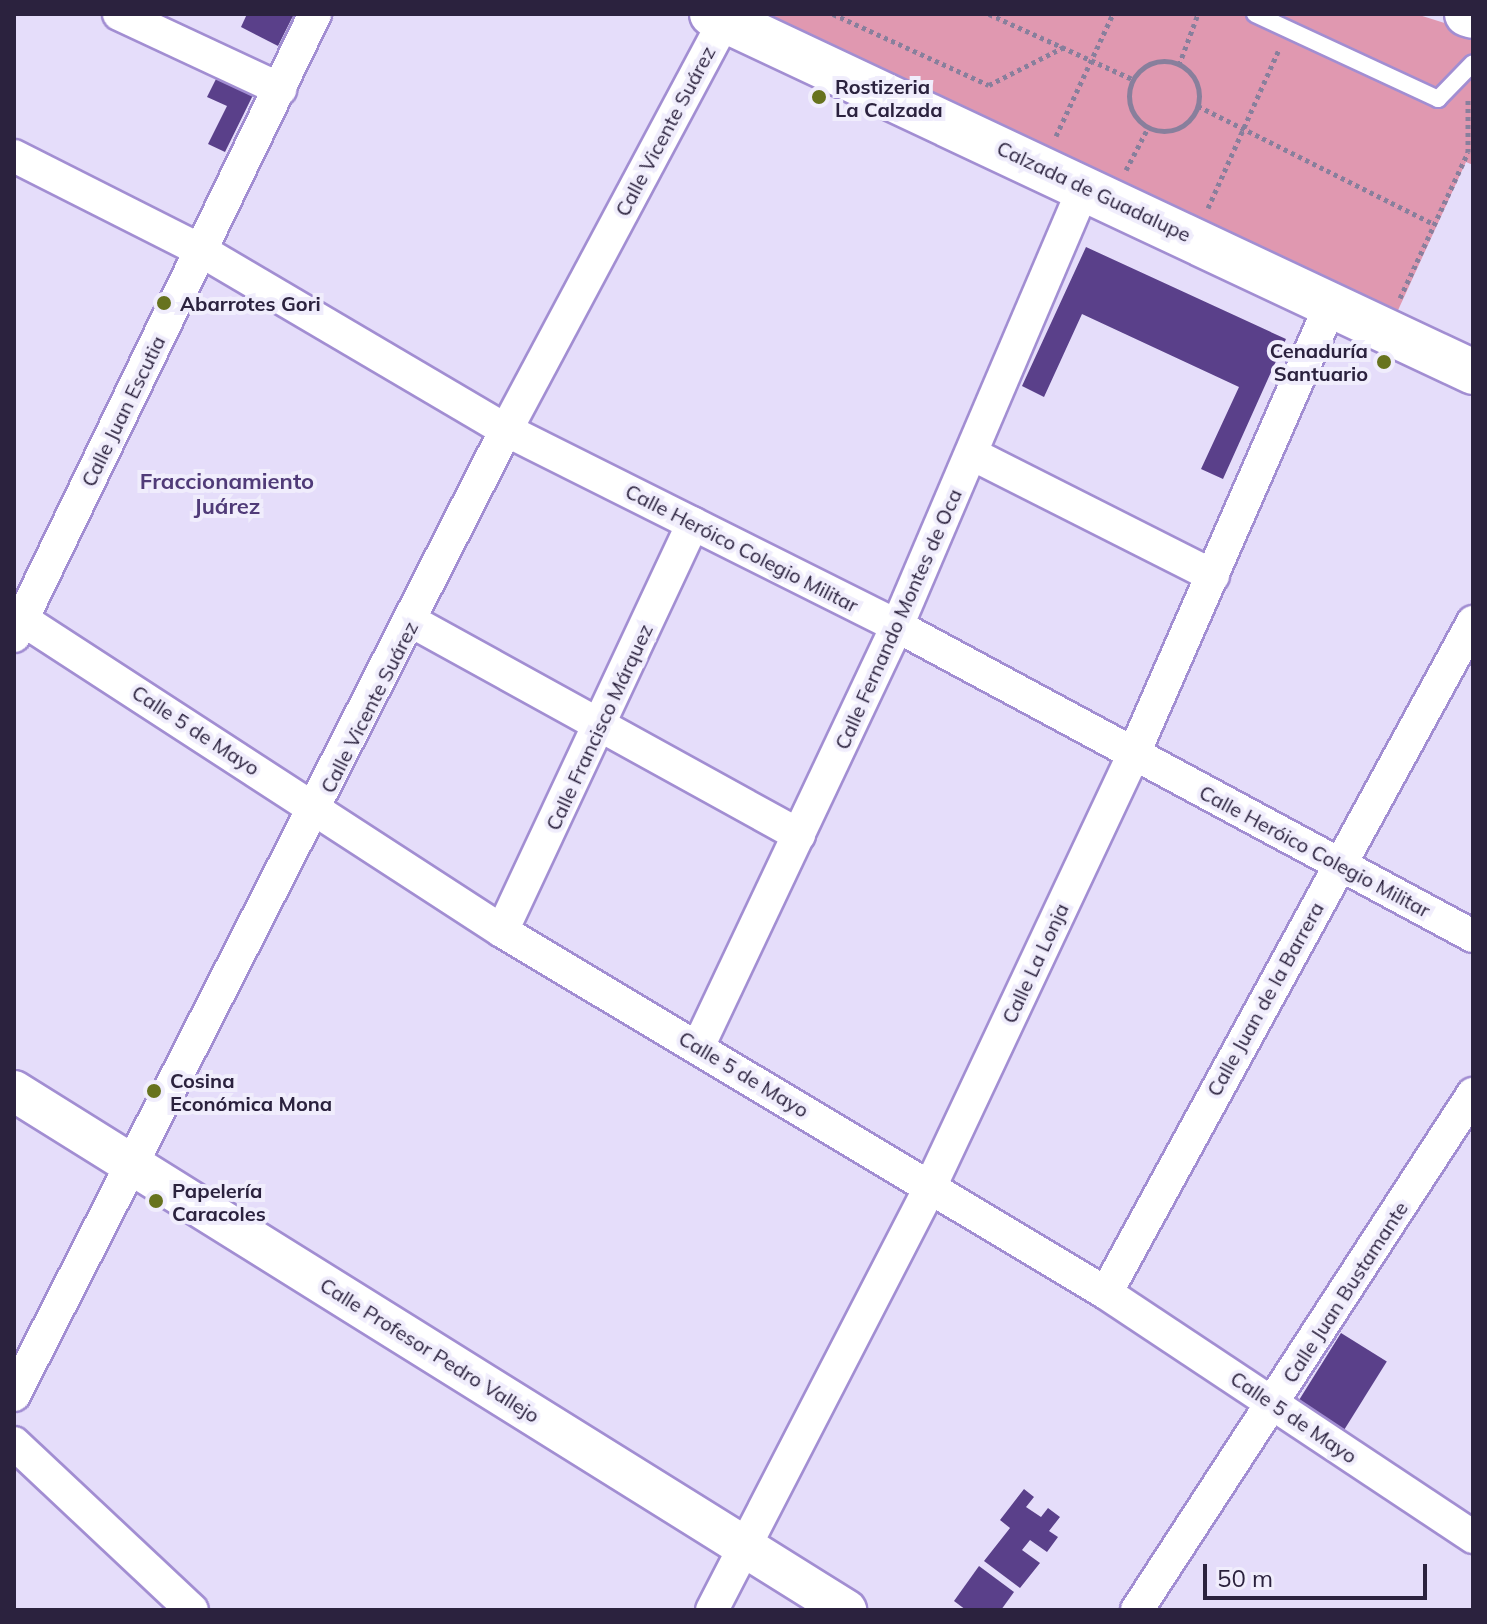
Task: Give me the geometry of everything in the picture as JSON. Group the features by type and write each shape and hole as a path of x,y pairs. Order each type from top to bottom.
{"main road":[{"path":"1467,14 1473,16"},
{"name":"Calzada de Guadalupe","path":"718,17 1043,166 1473,372"}],"street":[{"path":"119,14 280,89"},
{"name":"Calle Juan Escutia","path":"17,623 315,14"},
{"name":"Calle Vicente Suárez","path":"14,1395 413,622 506,430 718,17"},
{"name":"Calle Heróico Colegio Militar","path":"14,156 200,250 506,430 897,626 1473,936"},
{"name":"Calle Fernando Montes de Oca","path":"698,1047 897,626 972,454 1097,192"},
{"name":"Calle La Lonja","path":"712,1610 931,1185 1134,753 1332,303"},
{"path":"972,454 1213,576"},
{"name":"Calle Francisco Márquez","path":"502,931 693,523"},
{"path":"413,622 599,729 799,835"},
{"name":"Calle Juan de la Barrera","path":"1106,1293 1473,622"},
{"name":"Calle 5 de Mayo","path":"17,623 317,807 502,931 931,1185 1106,1293 1473,1537"},
{"name":"Calle Profesor Pedro Vallejo","path":"14,1091 846,1610"},
{"name":"Calle Juan Bustamante","path":"1137,1610 1473,1094"},
{"path":"14,1443 192,1610"}],"lane":[{"path":"1255,14 1438,99 1470,67"}],"path":[{"path":"833,14 989,85 1064,47"},
{"path":"989,14 1132,79"},
{"path":"1043,166 1113,14"},
{"path":"1179,65 1198,14"},
{"path":"1195,238 1288,29"},
{"path":"1169,60 1179,65 1199,86 1198,106 1187,124 1168,132 1148,128 1133,115 1127,95 1132,79 1149,63 1169,60"},
{"path":"1387,329 1432,223 1471,153 1470,67"},
{"path":"1198,106 1432,223"},
{"path":"1097,192 1148,128"}],"shaded area":[{"path":"724,14 1416,14 1473,32 1473,165 1466,162 1394,319"}],"building":[{"path":"247,14 294,14 278,46 241,27"},
{"path":"219,73 255,91 225,152 208,144 227,106 207,97"},
{"path":"1086,247 1286,339 1223,479 1201,469 1239,387 1082,314 1044,397 1022,386"},
{"path":"1341,1333 1387,1362 1344,1429 1299,1401"},
{"path":"1024,1489 1034,1497 1026,1507 1041,1517 1048,1508 1060,1517 1049,1531 1058,1537 1047,1552 1030,1540 1022,1550 1040,1563 1020,1588 984,1561 1010,1528 1000,1520"},
{"path":"979,1566 1014,1592 1001,1610 966,1610 954,1601"}],"place":[{"name":"Rostizeria La Calzada","path":"819,97"},
{"name":"Abarrotes Gori","path":"164,303"},
{"name":"Cenaduría Santuario","path":"1384,362"},
{"name":"Cosina Económica Mona","path":"154,1091"},
{"name":"Papelería Caracoles","path":"156,1201"}],"district":[{"name":"Fraccionamiento Juárez","path":"227,494"}]}
